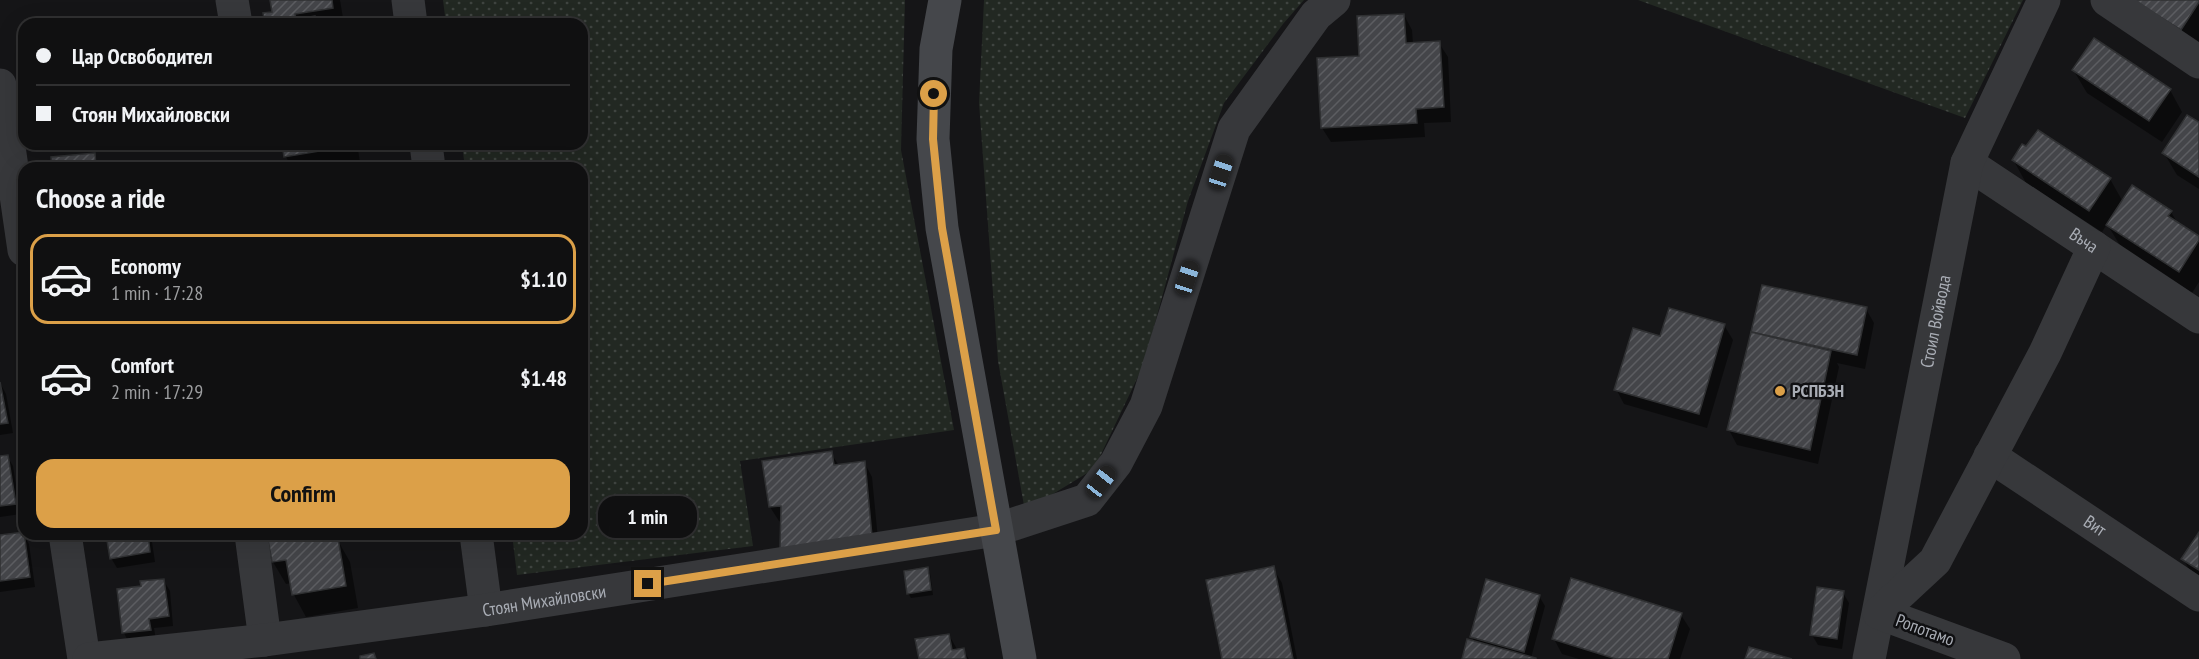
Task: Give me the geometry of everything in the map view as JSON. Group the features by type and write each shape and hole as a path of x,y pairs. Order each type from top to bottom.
{"main road":[{"path":"945,0 936,49 934,150 942,228 1020,659"}],"street":[{"path":"232,0 235,18"},
{"path":"408,0 410,18"},
{"name":"Стоян Михайловски","path":"89,659 265,640 486,610 996,530 1087,500 1116,463 1146,406 1234,129 1316,15 1334,0"},
{"name":"Стоил Войвода","path":"1869,659 1967,163 2044,0"},
{"path":"2107,0 2199,62"},
{"path":"0,85 18,209"},
{"name":"Въча","path":"1967,163 2199,317"},
{"path":"1879,613 1935,561 2045,353 2094,247"},
{"name":"Вит","path":"1990,456 2199,595"},
{"path":"66,540 84,659"},
{"path":"252,540 265,640"},
{"path":"477,540 486,610"},
{"name":"Ропотамо","path":"1879,613 2004,659"}],"shaded area":[{"path":"443,0 905,0 901,150 954,430 740,461 753,546 517,575 513,540 588,540 588,162 464,162 463,150 588,150 588,18 445,18"},
{"path":"984,0 1304,0 1283,24 1224,103 1188,201 1144,364 1094,469 1025,511 998,361 979,103"},
{"path":"1638,0 2023,0 1965,118"}],"building":[{"path":"270,0 332,0 333,8 295,14 296,18 264,18 263,13 272,12"},
{"path":"2133,0 2199,0 2199,2 2181,30"},
{"path":"1404,14 1406,43 1440,41 1444,107 1416,109 1417,123 1321,128 1317,58 1359,56 1357,16"},
{"path":"2094,38 2171,89 2149,121 2072,70"},
{"path":"2187,115 2199,122 2199,177 2162,153"},
{"path":"2038,130 2111,178 2089,211 2012,160 2022,144 2026,146"},
{"path":"283,150 325,150 284,157"},
{"path":"95,153 96,162 51,162 51,157"},
{"path":"2132,185 2172,211 2168,216 2199,236 2199,240 2179,272 2106,225"},
{"path":"1762,285 1867,307 1857,355 1751,332"},
{"path":"1669,308 1725,324 1699,414 1614,390 1633,328 1660,336"},
{"name":"РСПБЗН","path":"1751,332 1831,351 1810,450 1727,430"},
{"path":"0,382 8,423 0,424"},
{"path":"832,451 834,465 865,461 872,536 780,549 781,506 769,507 762,461"},
{"path":"8,455 16,504 0,506 0,456"},
{"path":"2199,532 2199,570 2181,559"},
{"path":"18,533 18,540 25,540 30,577 0,581 0,535"},
{"path":"107,540 149,540 150,552 110,559"},
{"path":"268,540 338,540 346,586 292,595 286,560 272,562"},
{"path":"1274,566 1293,659 1222,659 1206,580"},
{"path":"928,567 931,590 907,594 904,571"},
{"path":"1571,578 1682,613 1668,659 1616,659 1552,639"},
{"path":"164,579 169,616 149,619 151,630 122,633 117,589 141,586 140,581"},
{"path":"1486,579 1540,595 1524,652 1470,637"},
{"path":"1817,587 1844,591 1837,639 1810,635"},
{"path":"949,634 952,650 964,648 966,659 919,659 915,639"},
{"path":"1467,639 1536,658 1536,659 1462,659"},
{"path":"1749,647 1792,659 1745,659"},
{"path":"374,653 376,659 360,659 360,656"}],"place":[{"name":"РСПБЗН","path":"1780,391"}],"route":[{"path":"648,584 996,530 942,228 933,139 934,94"}]}
